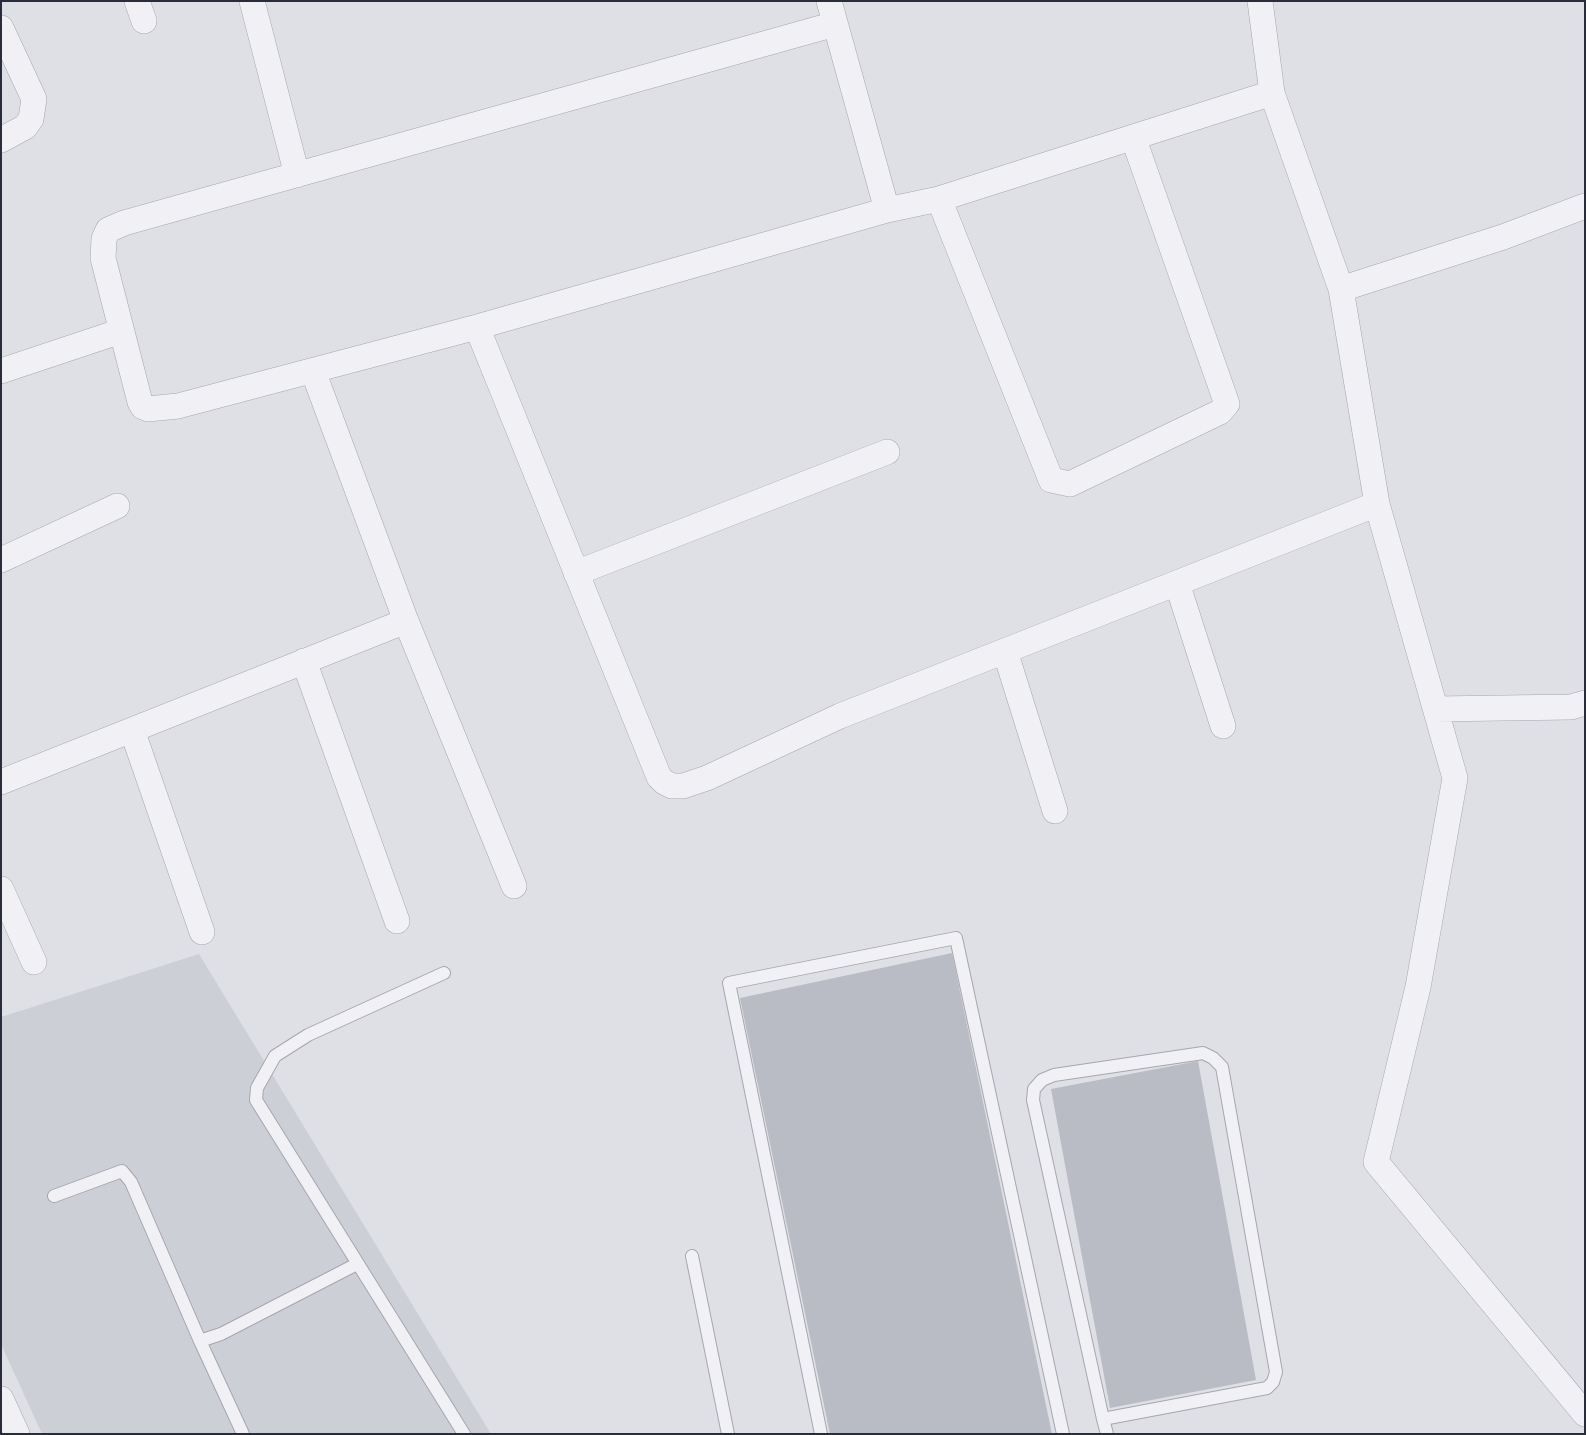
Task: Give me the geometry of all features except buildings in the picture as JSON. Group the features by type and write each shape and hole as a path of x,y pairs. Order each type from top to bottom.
{"street":[{"path":"252,1 297,175"},
{"path":"1260,1 1272,93 1341,289 1377,504 1455,778 1418,987 1376,1162 1585,1414"},
{"path":"887,210 832,13 297,175 124,223 108,230 104,239 103,258 138,396 143,407 148,409 178,406 478,328 887,210 939,199 1272,93"},
{"path":"1,28 34,99 31,119 25,126 1,140"},
{"path":"939,199 1051,480 1070,484 1220,412 1226,404 1133,137"},
{"path":"1341,289 1503,237 1585,206"},
{"path":"478,328 659,777 672,786 683,786 707,778 840,716 1377,504"},
{"path":"1,371 121,331"},
{"path":"313,371 406,621 514,886"},
{"path":"576,573 887,452"},
{"path":"1,560 117,506"},
{"path":"1177,583 1223,726"},
{"path":"1,782 406,621"},
{"path":"1004,651 1056,811"},
{"path":"304,661 397,921"},
{"path":"1436,709 1571,707 1585,703"},
{"path":"132,730 202,932"},
{"path":"1,889 34,962"},
{"path":"1,1399 17,1434"}],"lane":[{"path":"821,1434 729,983 956,938 1064,1434"},
{"path":"444,973 308,1035 275,1056 257,1088 256,1100 464,1434"},
{"path":"1103,1419 1267,1388 1273,1382 1276,1372 1222,1067 1214,1058 1203,1053 1054,1075 1042,1080 1034,1089 1033,1100 1103,1419 1107,1434"},
{"path":"54,1196 122,1171 130,1182 243,1434"},
{"path":"692,1256 728,1434"},
{"path":"200,1341 221,1334 357,1264"}],"shaded area":[{"path":"199,954 491,1434 42,1434 1,1344 1,1017"}]}
